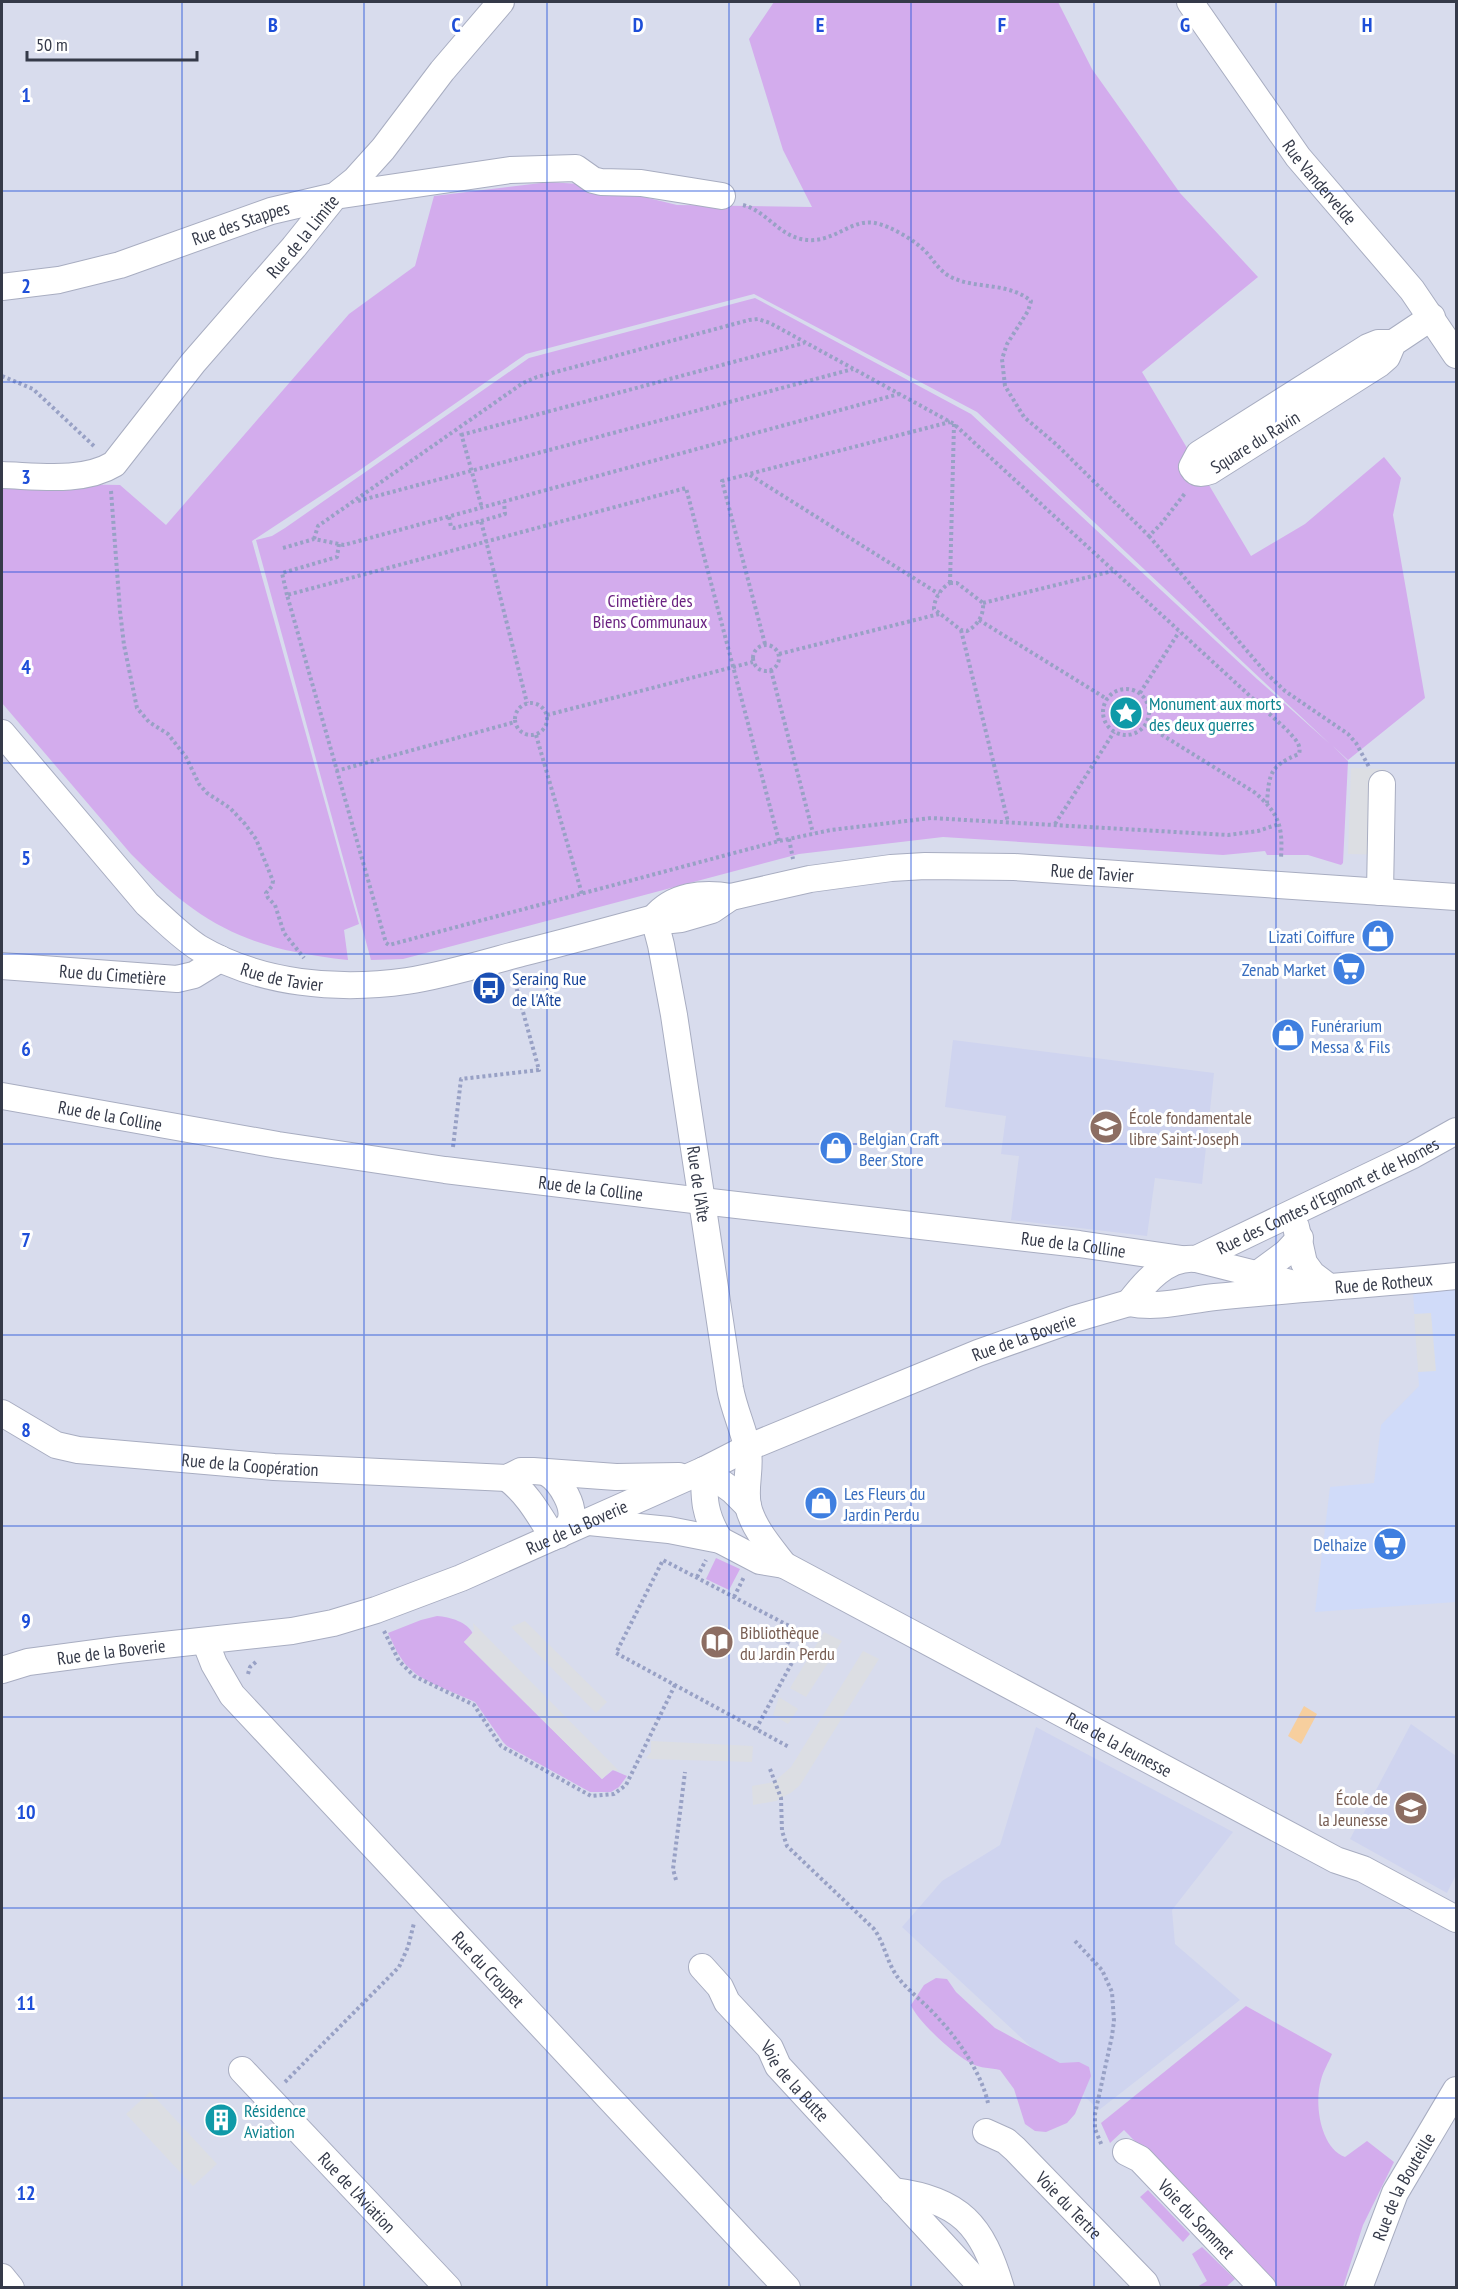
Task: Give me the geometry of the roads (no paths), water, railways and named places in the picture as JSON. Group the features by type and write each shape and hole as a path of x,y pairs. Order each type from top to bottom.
{"street":[{"name":"Rue des Stappes","path":"2,287 59,280 120,266 271,211 335,196 355,180 383,149 442,71 501,2"},
{"name":"Rue Vandervelde","path":"1190,2 1298,157 1401,277 1432,317 1456,355"},
{"name":"Rue de la Limite","path":"2,475 58,476 91,473 103,471 114,464 193,363 294,247 335,196 510,170 576,168 593,180 601,182 641,183 722,196"},
{"name":"Square du Ravin","path":"1393,342 1387,357 1379,364 1209,471 1199,473 1192,467 1199,454 1368,347 1378,343 1393,342 1432,317"},
{"name":"Rue de Tavier","path":"2,733 147,904 183,936 220,959 247,970 281,978 331,984 396,982 474,966 654,918 672,921 701,914 721,905 731,897 810,879 891,868 954,865 1014,867 1456,897"},
{"path":"1380,892 1382,784"},
{"name":"Rue de l'Aîte","path":"654,918 668,983 732,1398 747,1448"},
{"name":"Rue du Cimetière","path":"2,966 177,979 194,975 220,959"},
{"name":"Rue de la Colline","path":"2,1096 278,1145 446,1170 702,1202 1079,1244 1189,1259"},
{"name":"Rue des Comtes d'Egmont et de Hornes","path":"1129,1303 1153,1276 1189,1259 1232,1243 1456,1131"},
{"path":"1129,1303 1142,1306 1320,1288 1304,1263 1297,1228 1293,1223 1280,1218"},
{"path":"1224,1296 1286,1253 1300,1238"},
{"path":"1224,1296 1219,1278 1221,1266 1232,1243"},
{"name":"Rue des Comtes d'Egmont et de Hornes","path":"1189,1259 1320,1288"},
{"name":"Rue de Rotheux","path":"1320,1288 1456,1276"},
{"name":"Rue de la Boverie","path":"2,1670 28,1662 292,1631 333,1623 376,1610 461,1578 698,1473 747,1448 989,1349 1074,1319 1129,1303"},
{"name":"Rue de la Coopération","path":"2,1413 56,1445 78,1450 274,1467 507,1478 521,1471 616,1477 698,1473"},
{"name":"Rue de la Jeunesse","path":"747,1448 750,1468 747,1488 748,1506"},
{"path":"507,1478 521,1489 556,1536 569,1523 571,1514 562,1488 556,1478 547,1473"},
{"path":"698,1473 715,1545"},
{"name":"Rue de la Jeunesse","path":"698,1473 733,1491 748,1506 759,1529 784,1565"},
{"name":"Rue de la Jeunesse","path":"588,1522 669,1530 760,1561 784,1565 1336,1860 1363,1869 1456,1919"},
{"name":"Rue du Croupet","path":"205,1641 214,1664 232,1695 786,2288"},
{"name":"Voie de la Butte","path":"702,1967 720,1987 727,2002 770,2048 778,2066 983,2288"},
{"name":"Rue de l'Aviation","path":"242,2070 448,2288"},
{"name":"Rue de la Bouteille","path":"1359,2288 1395,2193 1456,2090"},
{"name":"Voie du Tertre","path":"986,2132 1006,2140 1147,2288"},
{"name":"Voie du Sommet","path":"1115,2151 1140,2159 1263,2288"},
{"path":"893,2191 925,2196 938,2201 963,2218 983,2239 1001,2288"},
{"path":"2,2277 11,2288"}],"place":[{"name":"Monument aux morts des deux guerres","path":"1126,713"},
{"name":"Lizati Coiffure","path":"1378,936"},
{"name":"Zenab Market","path":"1349,969"},
{"name":"Seraing Rue de l'Aîte","path":"489,988"},
{"name":"Funérarium Messa & Fils","path":"1288,1035"},
{"name":"École fondamentale libre Saint-Joseph","path":"1106,1127"},
{"name":"Belgian Craft Beer Store","path":"836,1148"},
{"name":"Les Fleurs du Jardin Perdu","path":"821,1503"},
{"name":"Delhaize","path":"1390,1544"},
{"name":"Bibliothèque du Jardin Perdu","path":"717,1642"},
{"name":"École de la Jeunesse","path":"1411,1808"},
{"name":"Résidence Aviation","path":"221,2120"}],"park label":[{"name":"Cimetière des Biens Communaux","path":"650,610"}]}
